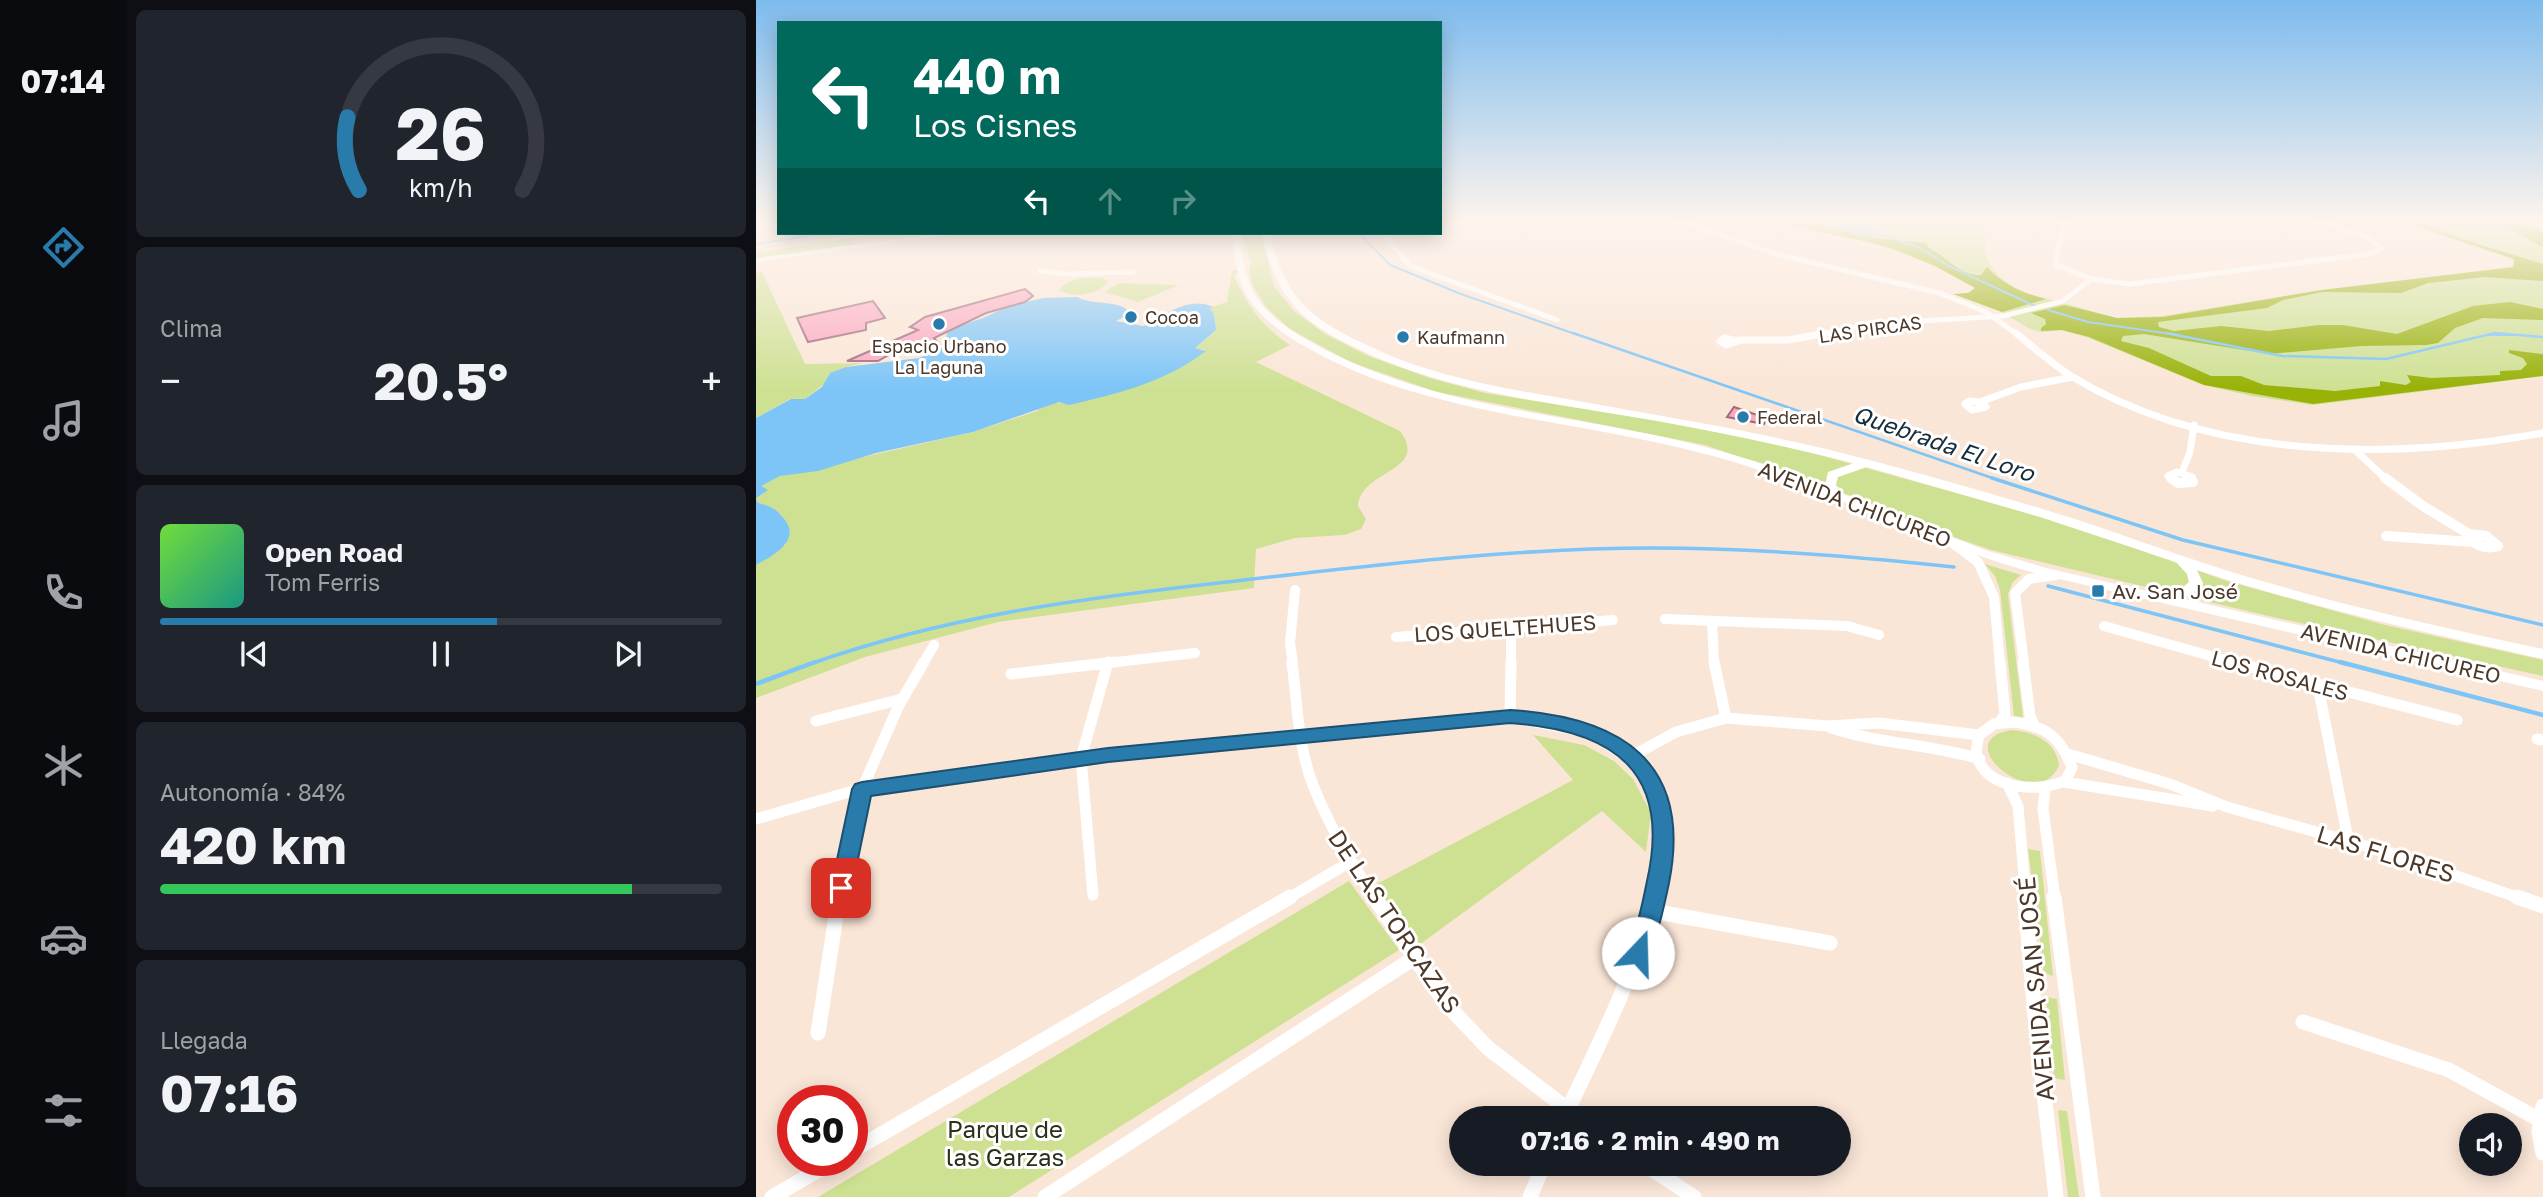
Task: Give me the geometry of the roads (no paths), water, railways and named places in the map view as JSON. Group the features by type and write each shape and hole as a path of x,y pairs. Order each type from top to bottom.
{"main road":[{"name":"AVENIDA CHICUREO","path":"1244,276 1254,300 1270,318 1296,338 1339,362 1420,391 1672,442 1763,467 1947,541 2056,575 2543,686"},
{"name":"AVENIDA CHICUREO","path":"1277,276 1294,315 1363,347 1449,378 1538,397 1732,430 1872,465 2038,512 2314,600 2543,654"},
{"path":"1270,318 1294,315"},
{"path":"1838,495 1830,482 1835,472 1849,467 1872,465"},
{"path":"2150,596 2179,594 2193,587 2195,576 2180,559"}],"street":[{"path":"1437,276 1557,320"},
{"path":"1867,276 1973,303 2003,316 2027,334 2035,347"},
{"path":"2077,276 2123,287 2200,276"},
{"name":"LAS PIRCAS","path":"1738,340 1788,340 1873,324 2003,316 2063,301 2090,281"},
{"path":"1938,293 1993,317 2073,377 2139,408 2194,425 2281,443 2356,450 2467,445 2543,433"},
{"path":"1980,402 2021,387 2073,377"},
{"path":"2182,472 2190,452 2194,425"},
{"path":"2356,450 2390,483 2471,538 2386,536"},
{"path":"1947,541 1978,562 1994,597 2005,714 1999,723"},
{"path":"2035,727 2030,716 2015,593 2029,579 2056,575"},
{"name":"DE LAS TORCAZAS","path":"1295,590 1290,643 1301,736 1312,783 1350,862 1446,1004 1489,1048 1558,1106"},
{"path":"1665,619 1847,626 1879,635"},
{"name":"LOS QUELTEHUES","path":"1396,637 1614,620"},
{"path":"1712,621 1714,669 1726,718"},
{"path":"1510,717 1511,626"},
{"name":"LOS ROSALES","path":"2104,626 2318,686 2457,720"},
{"path":"817,1033 831,937 862,789 902,699 934,645"},
{"path":"1011,674 1195,653"},
{"path":"1093,895 1081,758 1108,662"},
{"path":"2318,686 2348,839"},
{"path":"817,721 902,699"},
{"path":"756,819 823,797 862,789 1081,758 1510,717 1552,720 1582,727 1604,737 1632,756 1655,786 1665,828 1665,851 1648,931 1574,1106"},
{"path":"1632,756 1676,732 1726,718 1828,726 1879,723 1979,735"},
{"path":"2020,722 2035,727 2057,740 2068,754 2071,769 2064,782 2045,790 2026,789 2007,783 1990,773 1980,759 1976,744 1985,728 1999,723 2020,722"},
{"path":"1828,726 1862,738 1959,752 1980,759"},
{"name":"LAS FLORES","path":"2068,754 2170,784 2227,807 2348,839 2543,905"},
{"name":"LAS FLORES","path":"2064,782 2163,800 2227,807"},
{"name":"AVENIDA SAN JOSÉ","path":"2007,783 2018,806 2035,1016 2056,1197"},
{"name":"AVENIDA SAN JOSÉ","path":"2045,790 2043,809 2093,1197"},
{"path":"868,1142 1350,862"},
{"path":"1652,911 1830,943"},
{"path":"1045,1197 1414,958"},
{"path":"2303,1022 2449,1070 2541,1113 2543,1153"},
{"path":"772,1197 808,1176"},
{"path":"1530,1197 1539,1176"},
{"path":"1662,1176 1694,1197"}],"water":[{"path":"1077,297 1123,307 1129,311 1128,315 1116,321 1143,326 1156,323 1154,319 1183,306 1205,304 1214,307 1210,308 1216,330 1195,348 1206,351 1191,362 1140,386 1069,405 1059,402 973,432 876,453 818,471 780,476 761,486 768,490 756,498 756,418 791,399 805,399 822,387 830,373 846,367 919,358 944,347 947,333 958,326 1009,306 1043,298"},
{"path":"756,499 758,503 779,513 789,528 789,535 782,547 756,565"}],"waterway":[{"name":"Quebrada El Loro","path":"1417,276 1578,335"},
{"path":"1970,276 2035,306"},
{"path":"2048,310 2088,322 2171,334"},
{"name":"Quebrada El Loro","path":"1573,333 1996,479"},
{"path":"2166,333 2171,334"},
{"path":"2171,334 2282,356 2386,359 2495,333 2543,337"},
{"path":"2171,334 2178,335"},
{"path":"2488,335 2516,335"},
{"name":"Quebrada El Loro","path":"1996,479 2183,540 2543,625"},
{"path":"810,664 862,647 967,620 1074,601 1444,558 1549,551 1691,548 1804,553 1954,567"},
{"path":"2048,586 2347,664"},
{"path":"756,684 815,662"},
{"path":"2340,662 2543,715"}],"place":[{"name":"Cocoa","path":"1131,317"},
{"name":"Espacio Urbano La Laguna","path":"939,324"},
{"name":"Kaufmann","path":"1403,337"},
{"name":"Federal","path":"1743,417"},
{"name":"Av. San José","path":"2098,591"}],"park label":[{"name":"Parque de las Garzas","path":"1005,1142"}]}
